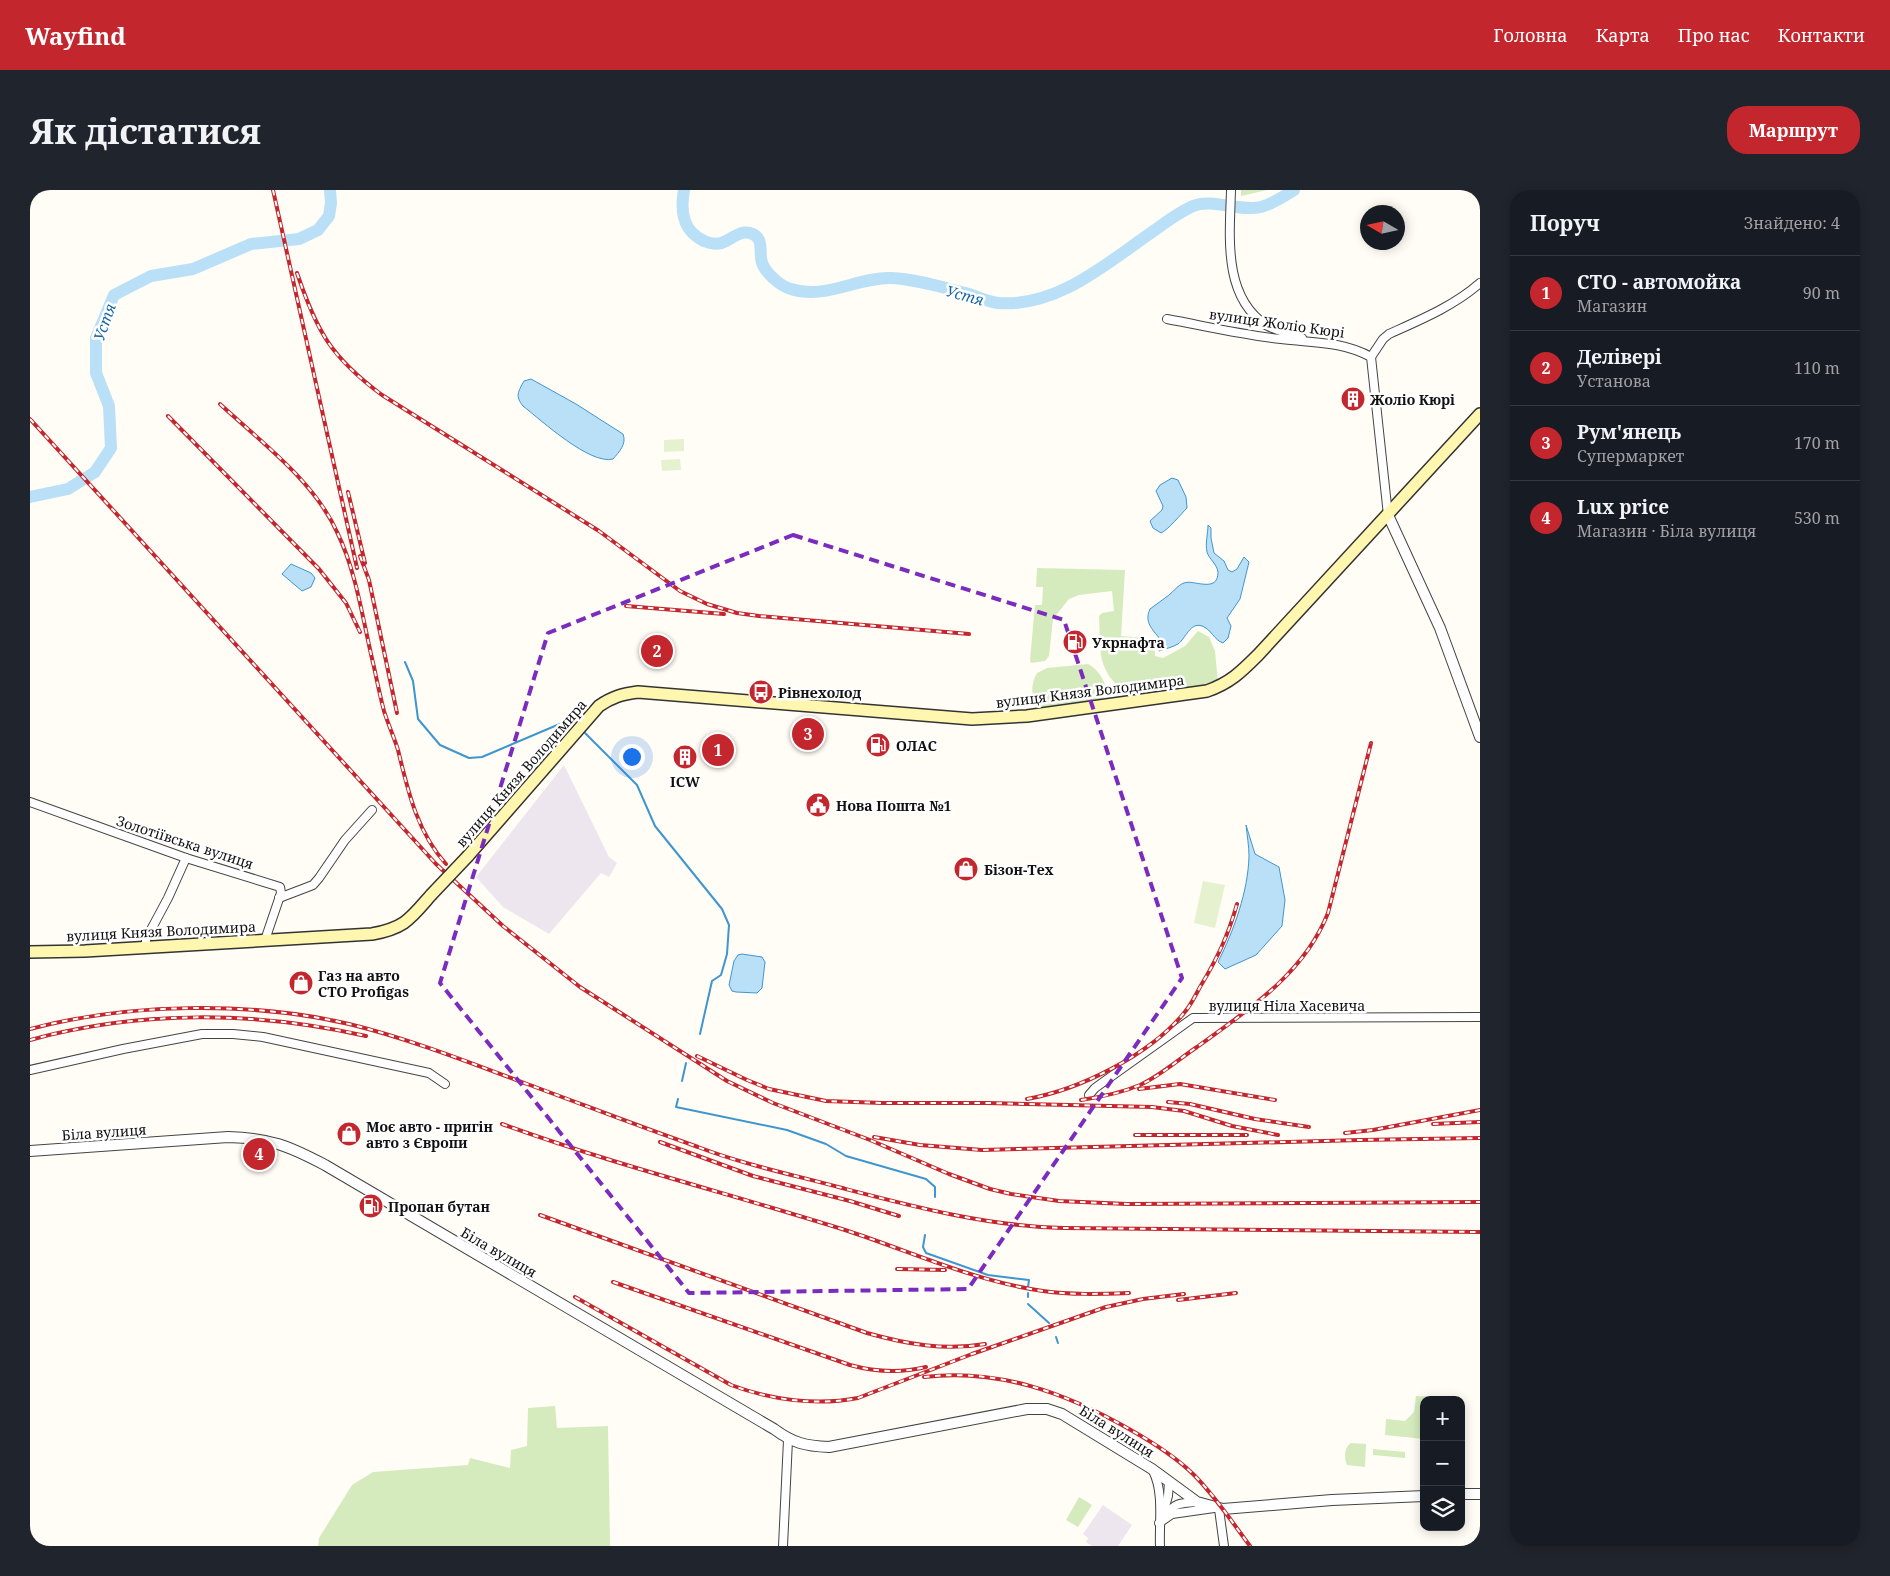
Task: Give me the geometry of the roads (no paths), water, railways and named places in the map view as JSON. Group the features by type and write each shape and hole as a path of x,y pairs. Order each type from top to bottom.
{"main road":[{"name":"вулиця Князя Володимира","path":"30,952 372,934 388,931 403,925 468,856 599,706 610,698 621,694 638,692 972,719 1027,716 1207,691 1222,686 1239,675 1258,655 1480,414"}],"street":[{"path":"1231,190 1230,231 1232,270 1237,285 1248,306 1258,318 1273,329 1309,340"},
{"path":"1480,283 1474,289 1432,315 1389,334 1371,357 1388,515 1440,628 1480,737"},
{"name":"вулиця Жоліо Кюрі","path":"1168,319 1282,339 1309,340 1348,346 1371,357"},
{"name":"Золотіївська вулиця","path":"30,802 186,858 278,886 281,890 279,898"},
{"path":"265,940 279,898 313,884 345,840 372,810"},
{"path":"146,947 146,939 168,898 186,858"},
{"name":"вулиця Ніла Хасевича","path":"1089,1094 1193,1018 1480,1017"},
{"path":"30,1070 192,1036 233,1034 263,1036 429,1073 445,1084"},
{"name":"Біла вулиця","path":"30,1151 228,1137 274,1142 295,1149 774,1428 788,1440 806,1446 829,1447 1027,1409 1047,1409 1081,1424 1152,1469 1197,1502 1217,1508 1420,1496"},
{"path":"783,1546 788,1440"},
{"path":"1152,1469 1159,1489 1160,1546"},
{"path":"1159,1523 1168,1496 1168,1482"},
{"path":"1465,1494 1480,1494"},
{"path":"1159,1523 1170,1508 1179,1503 1197,1502"},
{"path":"1159,1523 1172,1514 1217,1508 1224,1546"}],"water":[{"path":"531,379 576,404 623,434 623,444 613,459 603,459 579,449 523,406 518,397 519,391 524,381"},
{"path":"1172,478 1178,480 1186,497 1187,508 1161,533 1153,528 1150,521 1162,510 1163,506 1156,491 1160,485"},
{"path":"1208,525 1211,528 1214,553 1224,561 1228,570 1232,572 1237,569 1244,557 1249,562 1240,599 1227,618 1231,626 1228,638 1223,643 1205,627 1198,625 1191,628 1178,644 1159,651 1160,639 1148,622 1150,609 1182,584 1188,582 1210,584 1217,579 1217,569 1206,549"},
{"path":"291,564 311,573 315,578 311,587 302,591 282,574"},
{"path":"1246,825 1255,854 1279,867 1285,900 1282,926 1256,955 1225,969 1218,962 1239,910 1248,870 1249,852"},
{"path":"738,955 762,957 765,962 762,988 757,993 732,991 729,985 734,961"}],"waterway":[{"name":"Устя","path":"30,497 68,489 95,472 111,448 109,406 96,373 96,338 114,295 151,276 193,269 251,244 299,239 318,230 329,216 330,190"},
{"name":"Устя","path":"684,190 683,213 691,232 704,241 715,244 743,233 754,235 759,240 762,263 768,273 791,289 816,292 866,281 891,278 930,284 998,303 1020,303 1062,291 1193,206 1209,203 1244,208 1261,207 1274,202 1294,190"},
{"path":"405,662 413,681 418,719 440,745 469,758 482,757 562,723 573,724"},
{"path":"585,733 637,785 655,826 722,909 729,925 727,954 721,975 712,981 700,1034"},
{"path":"682,1081 686,1063"},
{"path":"678,1099 676,1107 787,1130 826,1144 846,1156 926,1179 935,1187 935,1197"},
{"path":"925,1235 923,1247 926,1253 988,1275 1029,1280 1028,1287"},
{"path":"1028,1304 1049,1323"},
{"path":"1056,1337 1058,1343"}],"railway":[{"path":"273,190 357,568"},
{"path":"297,273 319,328 338,355 365,381 382,395 599,531 680,591 707,604 737,613 969,634"},
{"path":"220,404 301,479 327,513 337,532 355,581 383,705 398,750 410,796 421,825 436,852 446,864"},
{"path":"168,416 319,569 346,603 360,632"},
{"path":"30,419 436,864 503,926 580,987 727,1081 773,1103 870,1140 949,1174 990,1189 1011,1194 1059,1201 1127,1204 1480,1202"},
{"path":"348,492 365,563"},
{"path":"360,556 369,580 397,713"},
{"path":"626,606 724,614"},
{"path":"1081,1100 1126,1090 1155,1077 1255,1004 1273,989 1305,954 1318,935 1328,913 1371,743"},
{"path":"1027,1099 1069,1088 1091,1079 1133,1056 1170,1028 1189,1007 1212,967 1226,937 1237,904"},
{"path":"30,1029 68,1020 107,1014 189,1008 271,1011 349,1024 439,1051 655,1132 734,1159 869,1195 951,1214 1007,1224 1063,1228 1480,1232"},
{"path":"30,1040 113,1023 198,1017 283,1022 366,1036"},
{"path":"697,1056 769,1089 826,1101 1152,1107 1184,1111 1232,1126 1278,1135"},
{"path":"1139,1089 1180,1084 1275,1100"},
{"path":"1168,1102 1190,1104 1255,1119 1309,1127"},
{"path":"1345,1133 1373,1130 1480,1110"},
{"path":"1433,1124 1480,1122"},
{"path":"502,1124 630,1166 845,1230 942,1265 992,1280 1043,1291 1086,1294 1129,1293"},
{"path":"1135,1135 1247,1135"},
{"path":"874,1137 920,1145 982,1150 1480,1138"},
{"path":"660,1142 753,1176 850,1201 899,1216"},
{"path":"540,1215 867,1333 925,1345 955,1347 985,1344"},
{"path":"897,1269 945,1270"},
{"path":"613,1282 850,1365 888,1371 926,1367"},
{"path":"1178,1300 1236,1293"},
{"path":"575,1297 731,1385 778,1398 826,1401 858,1398 972,1354 1106,1307 1143,1299 1184,1294"},
{"path":"924,1377 951,1375 1005,1380 1056,1394 1105,1416 1155,1444 1187,1468 1223,1509 1250,1546"}],"place":[{"name":"Жоліо Кюрі","path":"1353,399"},
{"name":"Укрнафта","path":"1075,642"},
{"name":"Делівері","path":"657,651"},
{"name":"Рівнехолод","path":"761,692"},
{"name":"Рум'янець","path":"808,734"},
{"name":"ОЛАС","path":"878,745"},
{"name":"СТО - автомойка","path":"718,750"},
{"name":"ICW","path":"685,757"},
{"name":"Нова Пошта №1","path":"818,805"},
{"name":"Бізон-Тех","path":"966,869"},
{"name":"Газ на авто СТО Profigas","path":"301,983"},
{"name":"Моє авто - пригін авто з Європи","path":"349,1134"},
{"name":"Lux price","path":"259,1154"},
{"name":"Пропан бутан","path":"371,1206"}]}
